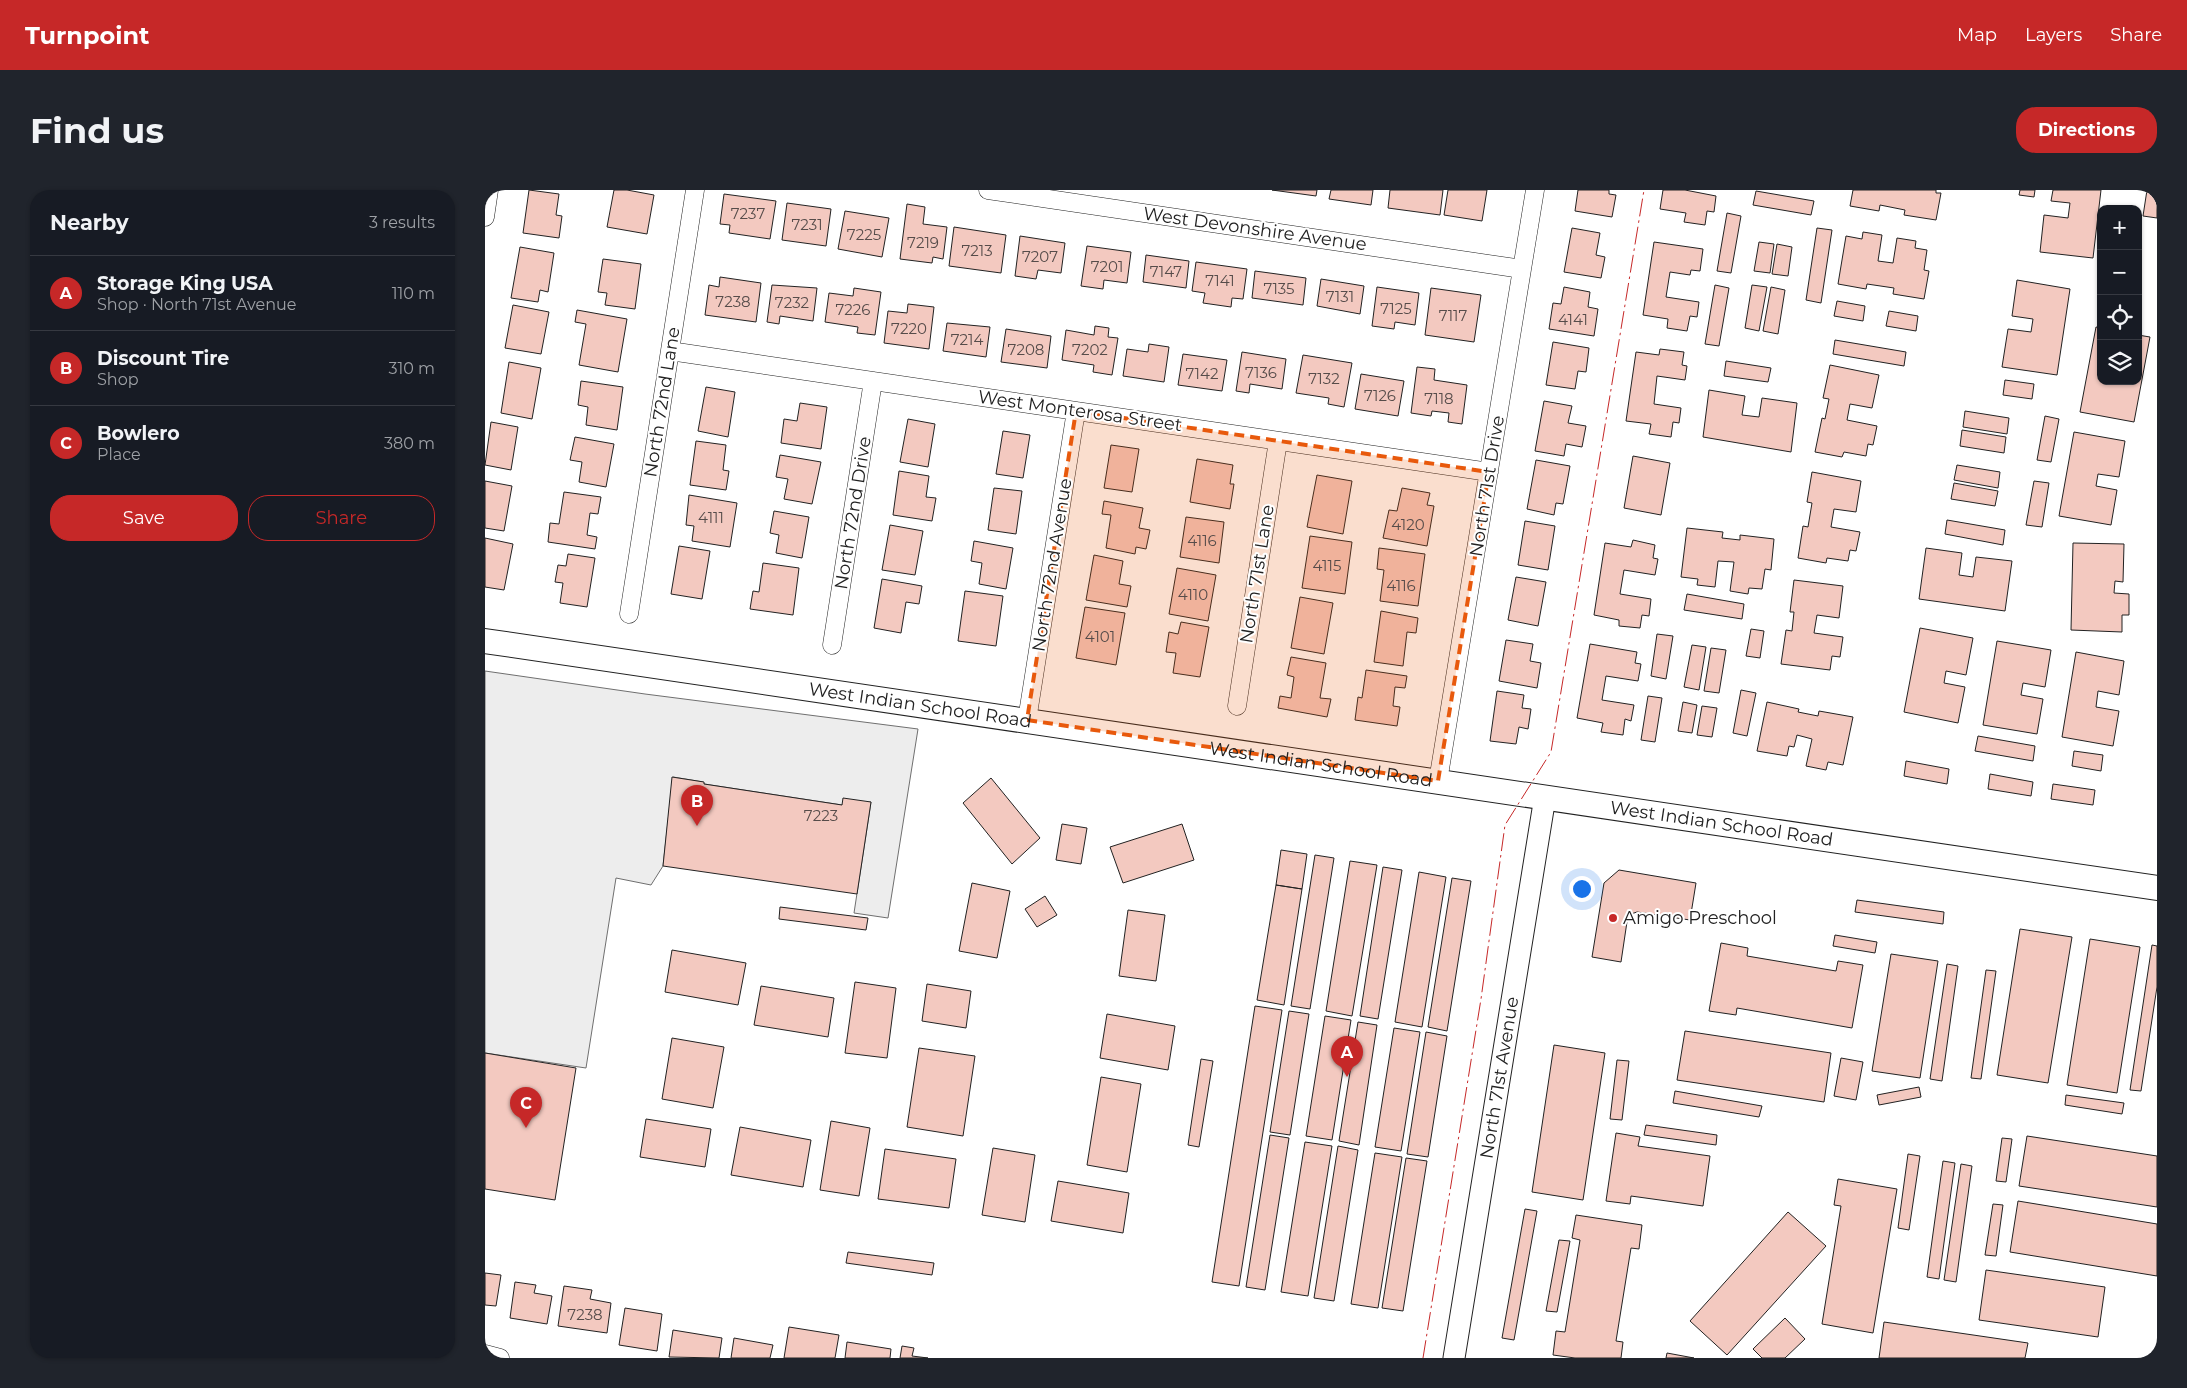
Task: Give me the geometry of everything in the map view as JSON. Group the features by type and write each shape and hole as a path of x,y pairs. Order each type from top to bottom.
{"main road":[{"name":"West Indian School Road","path":"485,641 2157,888"}],"street":[{"name":"North 72nd Lane","path":"629,614 695,190"},
{"name":"West Devonshire Avenue","path":"988,190 1522,268"},
{"name":"North 71st Drive","path":"1438,781 1535,190"},
{"path":"485,217 488,194"},
{"name":"West Monterosa Street","path":"670,351 1489,472"},
{"name":"North 72nd Drive","path":"832,645 873,381"},
{"name":"North 72nd Avenue","path":"1027,720 1076,411"},
{"name":"North 71st Lane","path":"1237,706 1278,441"},
{"name":"North 71st Avenue","path":"1455,1358 1545,797"},
{"path":"485,1354 500,1358"}],"highlighted area":[{"path":"1076,411 1489,472 1438,781 1027,720"}],"shaded area":[{"path":"485,671 645,694 918,729 888,918 854,913 871,802 842,805 704,784 703,782 673,777 663,866 651,885 616,878 586,1068 485,1053"}],"building":[{"path":"529,190 559,194 556,215 562,216 559,238 523,233"},
{"path":"614,190 627,190 654,195 647,234 607,227"},
{"path":"1272,190 1317,190 1316,196"},
{"path":"1331,190 1373,190 1371,205 1329,199"},
{"path":"1390,190 1443,190 1440,215 1388,208"},
{"path":"1448,190 1487,190 1482,221 1444,215"},
{"path":"1578,190 1609,190 1609,194 1616,195 1612,217 1575,211"},
{"path":"1663,190 1685,190 1716,196 1714,212 1707,211 1705,225 1684,222 1686,213 1660,209"},
{"path":"1853,190 1936,190 1936,193 1941,193 1936,220 1904,215 1905,210 1880,205 1879,211 1850,206"},
{"path":"2020,190 2035,190 2034,197 2019,195"},
{"path":"2053,190 2101,190 2099,205 2097,205 2093,258 2040,252 2044,215 2068,218 2070,203 2051,201"},
{"path":"2147,190 2157,190 2157,218 2143,216"},
{"path":"1756,191 1814,201 1811,215 1753,205"},
{"path":"724,194 776,201 770,239 729,233 730,225 720,224"},
{"path":"787,203 831,209 826,246 782,240"},
{"path":"907,204 925,207 923,224 947,227 943,259 933,257 932,263 900,259"},
{"path":"845,211 889,218 882,257 838,249"},
{"path":"1727,213 1741,216 1731,273 1717,271"},
{"path":"954,227 1006,235 1001,273 949,266"},
{"path":"1572,228 1600,233 1596,255 1605,257 1601,278 1564,272"},
{"path":"1817,228 1832,230 1821,303 1806,300"},
{"path":"1863,232 1882,235 1878,261 1893,263 1897,238 1916,241 1915,248 1927,250 1924,270 1929,271 1924,299 1893,294 1894,288 1867,284 1866,289 1838,284 1846,236 1862,239"},
{"path":"1020,236 1065,243 1061,273 1038,270 1036,279 1015,276"},
{"path":"1654,242 1703,249 1700,271 1691,270 1690,275 1670,272 1666,297 1699,302 1697,317 1690,316 1687,331 1667,328 1668,319 1643,315"},
{"path":"1759,242 1774,244 1770,273 1754,271"},
{"path":"1777,244 1792,247 1788,276 1772,274"},
{"path":"1087,246 1131,252 1127,283 1104,280 1103,289 1081,286"},
{"path":"520,247 554,253 548,292 540,290 538,302 511,298"},
{"path":"1146,255 1189,261 1186,288 1143,282"},
{"path":"603,259 641,264 635,309 605,305 607,293 598,292"},
{"path":"1196,262 1247,269 1243,299 1232,298 1231,307 1203,303 1205,293 1192,291"},
{"path":"1255,271 1306,278 1303,305 1252,298"},
{"path":"720,277 761,283 756,322 705,315 709,285 719,287"},
{"path":"1321,279 1364,286 1360,314 1317,306"},
{"path":"2017,280 2070,289 2057,375 2002,367 2008,329 2031,332 2033,319 2012,316"},
{"path":"772,285 817,288 813,321 780,316 779,324 767,322"},
{"path":"1715,285 1729,288 1719,346 1705,344"},
{"path":"1752,285 1767,287 1759,331 1745,328"},
{"path":"1377,287 1419,293 1415,325 1395,322 1394,329 1372,326"},
{"path":"1564,287 1590,292 1588,307 1598,309 1594,336 1549,329 1553,303 1561,304"},
{"path":"1771,287 1785,290 1778,334 1763,331"},
{"path":"854,288 881,292 875,335 857,333 858,327 825,322 829,293 853,296"},
{"path":"1431,288 1481,295 1474,342 1425,335"},
{"path":"1837,301 1865,306 1863,321 1834,316"},
{"path":"908,304 934,307 929,349 884,343 888,311 907,313"},
{"path":"513,305 549,312 541,354 505,348"},
{"path":"577,310 627,319 618,372 579,365 586,324 575,322"},
{"path":"1889,311 1918,316 1916,331 1886,326"},
{"path":"947,323 990,327 986,357 943,351"},
{"path":"1095,326 1109,328 1108,337 1118,338 1112,375 1093,372 1094,365 1062,360 1066,330 1094,335"},
{"path":"2096,327 2097,385 2141,385 2134,422 2080,412"},
{"path":"1006,329 1051,336 1047,368 1001,362"},
{"path":"2142,336 2150,337 2142,380"},
{"path":"1835,340 1906,352 1904,366 1833,354"},
{"path":"1553,342 1589,348 1586,372 1578,371 1575,389 1546,385"},
{"path":"1149,344 1169,347 1164,382 1123,376 1127,349 1148,352"},
{"path":"1660,349 1684,352 1682,365 1687,366 1685,380 1657,376 1654,404 1681,408 1679,423 1673,422 1671,437 1649,434 1651,424 1626,421 1636,352 1659,355"},
{"path":"1242,352 1286,359 1282,389 1250,384 1249,393 1236,391"},
{"path":"1183,354 1227,360 1222,391 1178,385"},
{"path":"1303,355 1352,363 1344,407 1328,404 1329,398 1296,393"},
{"path":"1726,361 1771,368 1768,382 1724,376"},
{"path":"509,362 541,368 532,419 501,413"},
{"path":"1830,365 1879,375 1872,408 1850,404 1847,420 1877,426 1873,445 1868,444 1866,456 1844,452 1842,457 1815,452 1822,418 1825,419 1829,399 1823,398"},
{"path":"1417,367 1435,369 1434,380 1467,385 1462,424 1448,422 1449,413 1432,411 1431,416 1411,413"},
{"path":"1361,374 1404,381 1398,416 1355,409"},
{"path":"2005,380 2034,384 2032,399 2003,395"},
{"path":"581,381 623,387 617,430 586,425 588,407 578,405"},
{"path":"706,387 735,392 728,437 698,431"},
{"path":"1709,390 1745,396 1742,415 1759,417 1762,398 1797,403 1791,452 1703,437"},
{"path":"1544,401 1572,406 1568,423 1586,426 1582,447 1566,444 1564,456 1535,451"},
{"path":"800,403 827,407 821,449 781,443 784,419 797,421"},
{"path":"1965,411 2009,418 2007,434 1963,427"},
{"path":"2045,416 2059,419 2051,462 2037,460"},
{"path":"908,419 935,424 928,467 900,462"},
{"path":"491,422 518,427 511,470 485,465"},
{"path":"1962,430 2006,437 2004,453 1960,446"},
{"path":"1003,431 1030,435 1023,478 996,474"},
{"path":"2074,432 2125,441 2119,477 2098,474 2096,486 2117,490 2111,525 2059,516"},
{"path":"575,437 614,444 606,487 579,482 582,462 570,460"},
{"path":"696,441 726,445 723,470 729,471 726,490 690,485"},
{"path":"1111,445 1139,449 1132,492 1104,488"},
{"path":"780,455 821,462 812,504 784,499 788,479 776,477"},
{"path":"1633,456 1670,463 1661,515 1624,508"},
{"path":"1197,459 1233,465 1230,484 1234,484 1230,509 1190,502"},
{"path":"1536,460 1570,466 1563,504 1556,503 1554,515 1527,509"},
{"path":"1957,465 2000,472 1998,488 1954,480"},
{"path":"899,471 929,476 926,497 936,498 932,521 893,515"},
{"path":"1812,472 1861,481 1856,512 1834,509 1831,527 1860,532 1856,551 1850,550 1848,561 1827,558 1826,563 1798,558 1803,526 1808,527 1812,503 1807,502"},
{"path":"1317,475 1352,481 1343,534 1307,527"},
{"path":"485,481 512,486 504,531 485,528"},
{"path":"2034,481 2049,483 2042,527 2026,525"},
{"path":"1954,483 1998,491 1995,506 1951,499"},
{"path":"994,488 1022,491 1016,534 988,530"},
{"path":"1402,488 1430,493 1427,505 1434,506 1427,546 1383,538 1389,510 1397,511"},
{"path":"564,492 601,497 598,514 590,513 587,535 597,537 595,549 548,542 550,523 559,524"},
{"path":"689,495 737,503 730,547 692,541 694,526 686,525"},
{"path":"1104,501 1143,508 1139,528 1150,530 1146,549 1136,547 1135,554 1106,548 1111,515 1102,514"},
{"path":"774,511 809,517 802,558 776,553 779,535 770,533"},
{"path":"1186,517 1224,522 1219,563 1180,557"},
{"path":"1947,520 2005,530 2003,545 1945,534"},
{"path":"1525,521 1555,526 1548,570 1518,565"},
{"path":"890,525 923,531 915,575 882,570"},
{"path":"1687,528 1723,532 1722,538 1740,540 1740,535 1774,539 1771,570 1765,569 1762,589 1749,588 1748,594 1730,591 1734,562 1718,561 1715,587 1697,585 1698,579 1681,577"},
{"path":"1310,536 1352,542 1345,594 1302,588"},
{"path":"485,538 513,544 504,590 485,587"},
{"path":"1633,540 1655,545 1653,558 1658,559 1655,575 1624,570 1620,594 1651,599 1649,616 1642,615 1640,628 1619,626 1619,620 1594,615 1605,543 1631,547"},
{"path":"974,541 1013,548 1006,589 979,584 982,563 971,561"},
{"path":"2073,543 2124,544 2123,582 2115,581 2114,593 2129,594 2129,615 2122,615 2122,632 2071,630"},
{"path":"679,546 710,551 702,599 671,594"},
{"path":"1379,548 1425,554 1418,606 1380,601 1384,570 1377,569"},
{"path":"1926,548 1962,553 1959,575 1973,577 1976,557 2012,561 2005,611 1919,599"},
{"path":"568,554 595,558 587,607 560,603 563,583 555,582 558,565 566,566"},
{"path":"1094,555 1123,561 1119,584 1131,586 1127,607 1086,600"},
{"path":"763,563 799,568 793,615 750,609 753,591 759,592"},
{"path":"1177,568 1216,575 1208,621 1169,614"},
{"path":"1516,577 1546,582 1538,626 1508,620"},
{"path":"882,579 922,586 919,604 906,602 901,633 874,628"},
{"path":"1794,580 1843,586 1839,618 1817,615 1814,633 1843,637 1840,657 1832,656 1830,670 1781,664 1786,630 1792,631 1794,612 1790,612"},
{"path":"965,591 1003,596 996,646 958,641"},
{"path":"1687,594 1744,604 1742,619 1684,610"},
{"path":"1300,597 1333,603 1324,654 1291,648"},
{"path":"1085,607 1125,613 1116,665 1076,658"},
{"path":"1381,611 1418,618 1416,633 1407,632 1403,666 1374,662"},
{"path":"1181,622 1209,627 1200,677 1173,673 1176,653 1166,652 1169,632 1178,634"},
{"path":"1920,628 1973,638 1966,675 1946,671 1944,683 1965,687 1958,723 1904,712"},
{"path":"1751,629 1764,631 1760,658 1746,656"},
{"path":"1657,634 1673,636 1666,679 1651,676"},
{"path":"1506,640 1533,644 1530,661 1541,663 1537,688 1499,681"},
{"path":"1997,641 2051,650 2045,687 2023,683 2021,695 2043,699 2037,734 1983,725"},
{"path":"1590,644 1637,652 1635,663 1641,664 1638,681 1606,676 1602,700 1634,705 1631,721 1625,719 1623,735 1601,732 1603,723 1577,718"},
{"path":"1692,645 1706,647 1699,690 1684,687"},
{"path":"1711,648 1726,650 1719,693 1704,691"},
{"path":"2076,652 2124,661 2119,695 2098,691 2096,707 2119,711 2113,746 2062,737"},
{"path":"1291,657 1326,663 1320,698 1331,699 1327,717 1278,708 1280,696 1291,698 1294,677 1287,675"},
{"path":"1366,670 1407,676 1405,688 1395,687 1393,706 1400,707 1397,726 1355,720 1358,697 1362,698"},
{"path":"1741,690 1756,693 1747,736 1733,733"},
{"path":"1497,691 1524,695 1522,708 1531,709 1528,729 1519,727 1516,744 1490,741"},
{"path":"1648,696 1662,698 1655,742 1641,740"},
{"path":"1683,702 1697,705 1692,733 1678,731"},
{"path":"1767,702 1799,709 1798,712 1818,716 1819,711 1853,717 1843,765 1828,762 1826,770 1806,766 1812,739 1797,735 1794,747 1789,746 1787,756 1757,751"},
{"path":"1702,706 1717,708 1712,737 1697,735"},
{"path":"1978,736 2035,746 2033,761 1975,751"},
{"path":"2074,751 2103,755 2101,771 2072,766"},
{"path":"1906,761 1949,769 1947,784 1904,776"},
{"path":"1990,774 2033,782 2031,796 1988,789"},
{"path":"672,777 704,782 704,784 842,805 843,798 871,802 857,894 663,866"},
{"path":"991,778 1040,838 1012,864 963,803"},
{"path":"2053,784 2095,790 2093,805 2051,799"},
{"path":"1062,824 1087,828 1081,864 1056,860"},
{"path":"1182,824 1194,860 1123,883 1110,847"},
{"path":"1281,850 1307,854 1302,889 1276,885"},
{"path":"1315,855 1334,858 1310,1009 1291,1006"},
{"path":"1350,861 1377,865 1352,1016 1326,1011"},
{"path":"1383,867 1402,870 1378,1019 1360,1016"},
{"name":"Amigo Preschool","path":"1619,870 1696,883 1690,920 1637,912 1628,915 1621,962 1592,957 1604,883"},
{"path":"1419,872 1446,877 1422,1027 1395,1022"},
{"path":"1452,878 1471,881 1447,1031 1428,1027"},
{"path":"972,883 1010,891 997,958 959,951"},
{"path":"1276,885 1302,889 1284,1005 1257,1000"},
{"path":"1045,896 1057,915 1037,927 1025,909"},
{"path":"1857,900 1944,912 1943,924 1855,912"},
{"path":"780,907 868,918 866,930 779,919"},
{"path":"1128,910 1165,915 1156,981 1119,976"},
{"path":"2020,929 2072,937 2048,1083 1997,1075"},
{"path":"1835,935 1877,942 1875,953 1833,946"},
{"path":"2090,939 2140,947 2117,1093 2067,1085"},
{"path":"1721,943 1748,948 1747,956 1836,971 1838,961 1863,965 1852,1028 1737,1008 1736,1015 1709,1011"},
{"path":"2152,945 2157,946 2157,987 2141,1091 2130,1090"},
{"path":"672,950 746,963 738,1005 665,992"},
{"path":"1891,954 1938,961 1920,1078 1872,1071"},
{"path":"1947,964 1958,966 1942,1081 1930,1079"},
{"path":"1986,970 1996,971 1981,1079 1971,1078"},
{"path":"855,982 896,988 887,1058 845,1053"},
{"path":"927,984 971,991 966,1028 922,1021"},
{"path":"761,986 834,998 828,1037 754,1025"},
{"path":"1255,1006 1282,1010 1239,1286 1212,1282"},
{"path":"1289,1011 1309,1014 1290,1135 1270,1132"},
{"path":"1107,1014 1175,1026 1168,1070 1100,1058"},
{"path":"1325,1016 1351,1020 1332,1140 1306,1136"},
{"path":"1358,1022 1377,1025 1359,1145 1339,1141"},
{"path":"1394,1028 1420,1032 1401,1151 1375,1147"},
{"path":"1685,1031 1831,1053 1824,1102 1677,1080"},
{"path":"1426,1032 1447,1036 1428,1157 1407,1154"},
{"path":"672,1038 724,1047 713,1108 662,1099"},
{"path":"1554,1045 1605,1053 1583,1200 1532,1192"},
{"path":"919,1048 975,1056 963,1136 907,1127"},
{"path":"485,1053 576,1068 555,1200 485,1189"},
{"path":"1841,1058 1863,1062 1856,1100 1834,1096"},
{"path":"1201,1059 1213,1061 1199,1147 1188,1145"},
{"path":"1617,1060 1629,1061 1622,1120 1610,1119"},
{"path":"1101,1077 1141,1084 1127,1172 1087,1165"},
{"path":"1919,1087 1921,1097 1879,1105 1877,1095"},
{"path":"1675,1091 1762,1106 1759,1117 1673,1103"},
{"path":"2066,1095 2124,1103 2122,1114 2065,1105"},
{"path":"646,1119 711,1129 705,1167 640,1157"},
{"path":"831,1121 870,1128 859,1196 820,1190"},
{"path":"1646,1125 1717,1135 1716,1145 1644,1135"},
{"path":"740,1127 811,1140 803,1187 731,1175"},
{"path":"1616,1133 1640,1137 1638,1146 1710,1156 1703,1206 1631,1196 1630,1204 1606,1201"},
{"path":"1270,1135 1289,1138 1265,1290 1246,1287"},
{"path":"2027,1136 2157,1156 2157,1207 2019,1186"},
{"path":"2002,1138 2012,1139 2006,1182 1996,1181"},
{"path":"1305,1142 1332,1146 1308,1296 1281,1292"},
{"path":"1338,1146 1358,1150 1334,1301 1314,1298"},
{"path":"993,1148 1035,1155 1025,1222 982,1215"},
{"path":"885,1149 956,1159 949,1208 878,1199"},
{"path":"1375,1153 1402,1157 1378,1308 1351,1304"},
{"path":"1908,1154 1920,1156 1909,1230 1898,1228"},
{"path":"1406,1158 1427,1161 1403,1311 1382,1308"},
{"path":"1943,1161 1955,1163 1939,1279 1927,1277"},
{"path":"1961,1164 1972,1166 1956,1282 1944,1280"},
{"path":"1838,1179 1897,1189 1873,1333 1822,1324 1841,1206 1834,1205"},
{"path":"1058,1181 1129,1193 1123,1233 1051,1221"},
{"path":"2018,1201 2157,1224 2157,1276 2010,1252"},
{"path":"1993,1204 2003,1205 1996,1256 1985,1255"},
{"path":"1525,1209 1537,1211 1514,1340 1502,1338"},
{"path":"1788,1212 1826,1246 1727,1355 1690,1321"},
{"path":"1576,1215 1642,1225 1639,1249 1631,1248 1616,1341 1623,1342 1621,1358 1575,1358 1553,1355 1556,1331 1565,1332 1580,1240 1572,1238"},
{"path":"1559,1240 1570,1241 1557,1312 1546,1311"},
{"path":"848,1252 934,1263 932,1275 846,1263"},
{"path":"1986,1270 2105,1287 2098,1337 1979,1320"},
{"path":"485,1273 501,1275 496,1306 485,1305"},
{"path":"515,1282 536,1285 534,1293 552,1296 547,1324 510,1318"},
{"path":"564,1286 592,1290 590,1299 611,1303 607,1333 558,1326"},
{"path":"625,1308 662,1314 657,1351 619,1345"},
{"path":"1785,1318 1805,1339 1785,1358 1762,1358 1753,1349"},
{"path":"1884,1322 2028,1343 2025,1358 1879,1358"},
{"path":"789,1327 839,1335 835,1358 784,1358"},
{"path":"673,1330 722,1338 719,1358 669,1357"},
{"path":"734,1338 773,1345 770,1358 731,1358"},
{"path":"847,1342 891,1349 890,1358 845,1358"},
{"path":"902,1346 914,1348 912,1356 928,1358 900,1358"},
{"path":"1667,1353 1694,1358 1666,1358"}],"power":[{"path":"1423,1358 1481,999 1505,825 1551,752 1644,190"}],"place":[{"name":"Discount Tire","path":"697,826"},
{"name":"Amigo Preschool","path":"1613,918"},
{"name":"Storage King USA","path":"1347,1077"},
{"name":"Bowlero","path":"526,1128"}]}
